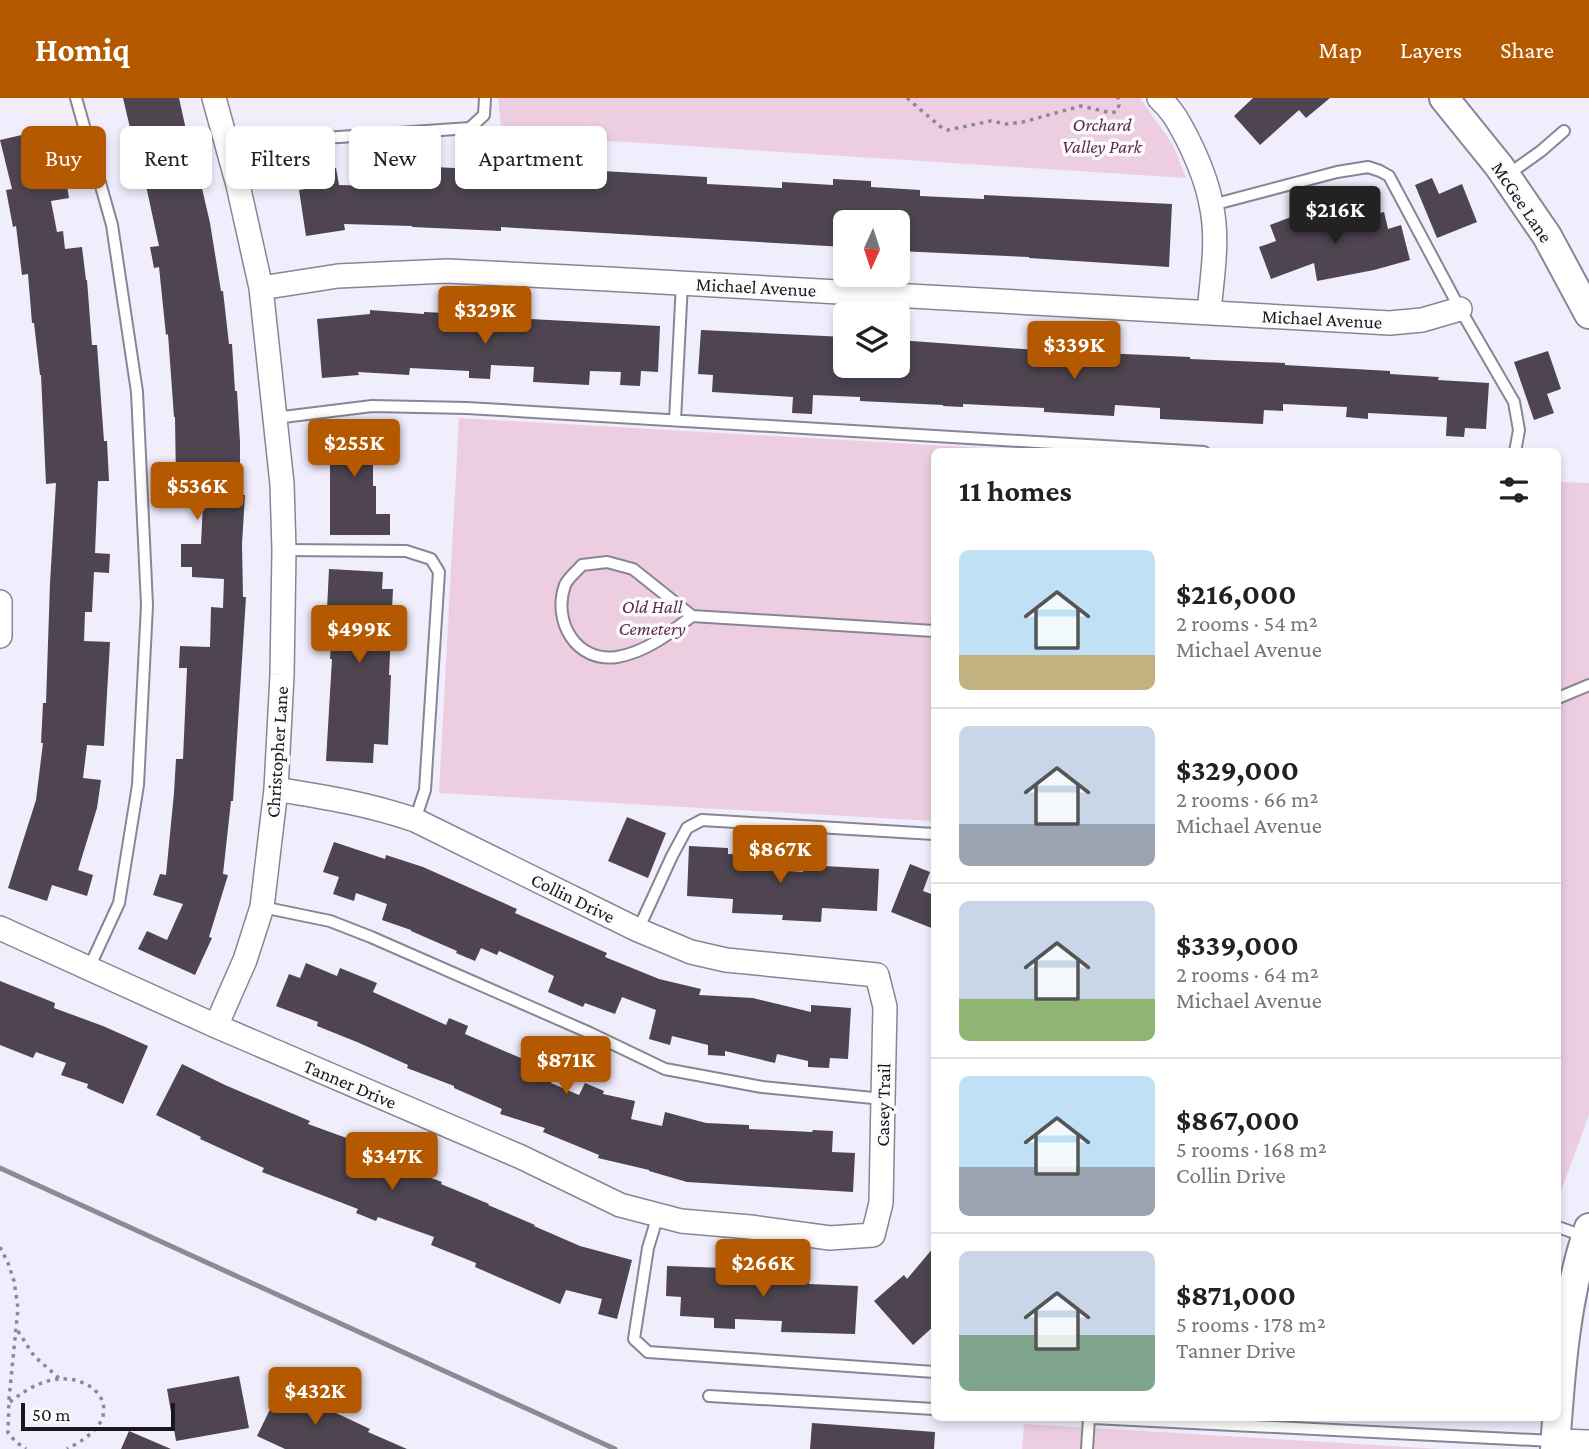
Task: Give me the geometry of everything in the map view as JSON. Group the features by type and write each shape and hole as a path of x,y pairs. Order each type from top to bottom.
{"street":[{"name":"Christopher Lane","path":"214,98 226,142"},
{"name":"McGee Lane","path":"1444,98 1506,176 1547,236 1589,314"},
{"path":"1172,102 1206,182 1212,205 1214,230 1209,312"},
{"name":"Christopher Lane","path":"216,1026 245,960 262,907 276,789 282,675 282,484 261,288 240,189"},
{"name":"Michael Avenue","path":"261,288 338,276 447,271 1390,323 1422,320 1460,309"},
{"path":"0,602 0,636"},
{"name":"Collin Drive","path":"276,789 350,801 415,820 638,930 691,952 726,960 877,975"},
{"name":"Tanner Drive","path":"0,928 216,1026 522,1157 620,1205 681,1221 830,1238 873,1235"},
{"name":"Casey Trail","path":"873,1235 881,1203 885,1007 877,975"},
{"path":"1561,1380 1573,1290 1588,1232"},
{"path":"1557,1421 1555,1445 1589,1442"}],"lane":[{"path":"76,98 112,225 137,392 147,605 138,785 119,903 89,968"},
{"path":"335,137 470,128 484,115 485,98"},
{"path":"1506,176 1564,131"},
{"path":"1212,205 1338,172 1368,167 1389,176 1460,309 1514,402 1520,430 1516,448"},
{"path":"675,421 682,283"},
{"path":"275,418 372,405 467,408 1136,448"},
{"path":"284,550 406,551 430,559 439,572 425,790 415,820"},
{"path":"692,616 638,652 614,657 594,656 581,648 566,631 560,608 566,583 582,565 607,562 633,569 692,616 931,631"},
{"path":"1561,697 1589,685"},
{"path":"638,930 687,828 702,820 931,834"},
{"path":"262,907 330,921 360,933 590,1033 665,1069 762,1087 883,1099"},
{"path":"658,1215 649,1248 634,1339 648,1352 931,1372"},
{"path":"1561,1228 1588,1232"},
{"path":"709,1396 931,1409"},
{"path":"1087,1449 1093,1421"},
{"path":"1219,1421 1263,1422 1555,1445"}],"path":[{"path":"907,98 942,128 948,130 991,121 1006,124 1023,122 1081,106 1112,113 1117,111 1118,98"},
{"path":"0,1247 14,1281 18,1308 8,1402 8,1433 26,1449"},
{"path":"16,1326 34,1356 60,1378"},
{"path":"8,1402 42,1383 60,1378 86,1383 95,1389 104,1405 103,1418 91,1434 67,1449"}],"green space":[{"name":"Orchard Valley Park","path":"498,98 1140,98 1173,145 1186,178 607,141 607,126 501,126"},
{"name":"Old Hall Cemetery","path":"459,418 984,448 931,448 931,821 439,793"},
{"path":"1561,482 1589,483 1589,1115 1561,1191"},
{"path":"1024,1424 1441,1449 1022,1449"}],"building":[{"path":"123,98 179,98 185,126 130,126"},
{"path":"1253,98 1330,98 1306,118 1299,110 1260,145 1234,116"},
{"path":"21,135 21,189 68,189 69,198 51,201 57,232 63,231 65,249 82,247 92,345 97,345 104,441 107,441 109,481 98,481 95,553 110,554 109,573 94,572 92,612 85,612 84,641 110,642 104,746 87,745 83,778 101,780 97,808 78,870 93,875 87,896 52,885 47,901 8,888 36,800 43,743 56,483 46,484 41,375 32,323 28,274 22,275 16,226 13,227 6,190 12,189 0,140"},
{"path":"441,167 455,168 455,189 607,189 607,171 707,177 707,184 782,188 782,182 833,185 833,179 871,181 871,187 920,190 920,196 984,199 984,195 1172,204 1169,267 910,252 910,210 833,210 833,246 501,227 501,231 344,224 345,230 306,236 299,190 335,189 336,168 339,185 349,185 349,189 441,189"},
{"path":"1432,178 1439,194 1462,184 1477,222 1437,238 1415,185"},
{"path":"147,189 202,189 223,291 229,344 232,344 240,442 240,495 245,495 242,544 243,597 246,597 233,801 223,874 228,875 209,937 212,938 195,975 138,949 147,931 167,940 183,904 153,895 160,874 166,875 176,759 183,759 187,668 179,668 180,646 210,647 211,607 223,608 224,579 192,577 192,567 181,567 181,544 201,544 204,482 176,482 175,417 168,334 166,335 159,267 154,268 150,247 159,246"},
{"path":"1384,212 1388,229 1401,225 1410,260 1317,281 1314,263 1271,279 1259,247 1276,241 1270,225 1291,217 1293,223 1343,213 1345,222"},
{"path":"370,310 660,326 658,372 641,371 640,386 620,385 621,372 590,371 589,385 533,382 534,367 491,365 490,379 469,378 469,371 410,368 409,375 358,372 359,375 322,378 317,319 370,314"},
{"path":"701,330 833,336 833,378 910,378 910,341 1285,363 1390,371 1390,374 1439,377 1438,380 1489,383 1486,429 1465,428 1464,437 1446,436 1447,417 1368,413 1368,419 1346,417 1347,407 1283,404 1283,411 1264,410 1263,424 1160,419 1160,408 1115,405 1114,416 1044,412 1044,408 963,404 963,407 943,406 813,395 812,414 792,413 793,397 712,392 713,375 698,374"},
{"path":"1548,351 1561,389 1547,394 1554,413 1534,420 1514,362"},
{"path":"327,422 385,422 386,443 373,443 373,486 376,486 376,514 390,514 390,535 330,535"},
{"path":"329,569 383,572 382,589 393,589 388,745 374,744 373,763 326,761 333,609 327,609"},
{"path":"627,817 666,833 648,878 608,861"},
{"path":"334,842 385,859 386,855 423,867 517,909 515,913 607,953 605,957 659,979 701,989 699,995 753,998 811,1012 811,1005 851,1008 848,1059 830,1058 829,1068 808,1067 808,1061 777,1054 775,1063 725,1051 725,1056 708,1055 708,1045 672,1036 670,1045 649,1039 656,1010 622,997 615,1014 585,1003 583,1007 548,992 554,976 499,951 497,955 481,948 475,961 411,930 382,920 387,904 356,893 354,901 333,894 339,877 323,872"},
{"path":"689,846 728,848 728,854 757,855 756,869 803,872 804,858 824,859 824,866 879,869 877,911 822,908 821,922 782,920 783,915 732,913 733,899 687,896"},
{"path":"910,864 930,872 923,891 931,894 931,928 891,912"},
{"path":"306,963 337,976 340,968 377,983 373,992 446,1025 449,1018 468,1026 465,1034 537,1065 539,1061 557,1067 551,1083 579,1095 585,1083 604,1091 603,1094 635,1101 631,1119 662,1126 665,1112 706,1123 749,1125 749,1129 833,1131 832,1152 855,1153 853,1192 687,1182 598,1158 599,1155 543,1132 545,1128 500,1114 502,1109 317,1026 318,1022 276,1006 289,974 300,978"},
{"path":"0,981 55,1003 54,1008 148,1046 123,1104 87,1088 88,1084 61,1075 66,1063 36,1052 33,1058 0,1045"},
{"path":"182,1064 310,1121 308,1124 400,1162 399,1166 442,1182 441,1184 534,1226 580,1246 632,1260 617,1319 598,1314 602,1299 566,1290 560,1304 475,1267 476,1263 431,1245 434,1237 378,1217 376,1221 356,1213 358,1209 262,1172 264,1168 200,1139 201,1137 156,1115"},
{"path":"931,1251 931,1329 913,1345 874,1301 904,1275 907,1279"},
{"path":"667,1266 810,1274 809,1284 858,1286 855,1334 781,1332 782,1321 735,1319 735,1329 714,1328 714,1318 680,1316 681,1297 666,1296"},
{"path":"239,1376 249,1428 176,1441 167,1389"},
{"path":"281,1387 407,1449 285,1449 257,1436"},
{"path":"812,1423 935,1432 934,1449 810,1449"},
{"path":"129,1431 171,1449 121,1449"}],"railway":[{"path":"0,1168 615,1449"}]}
